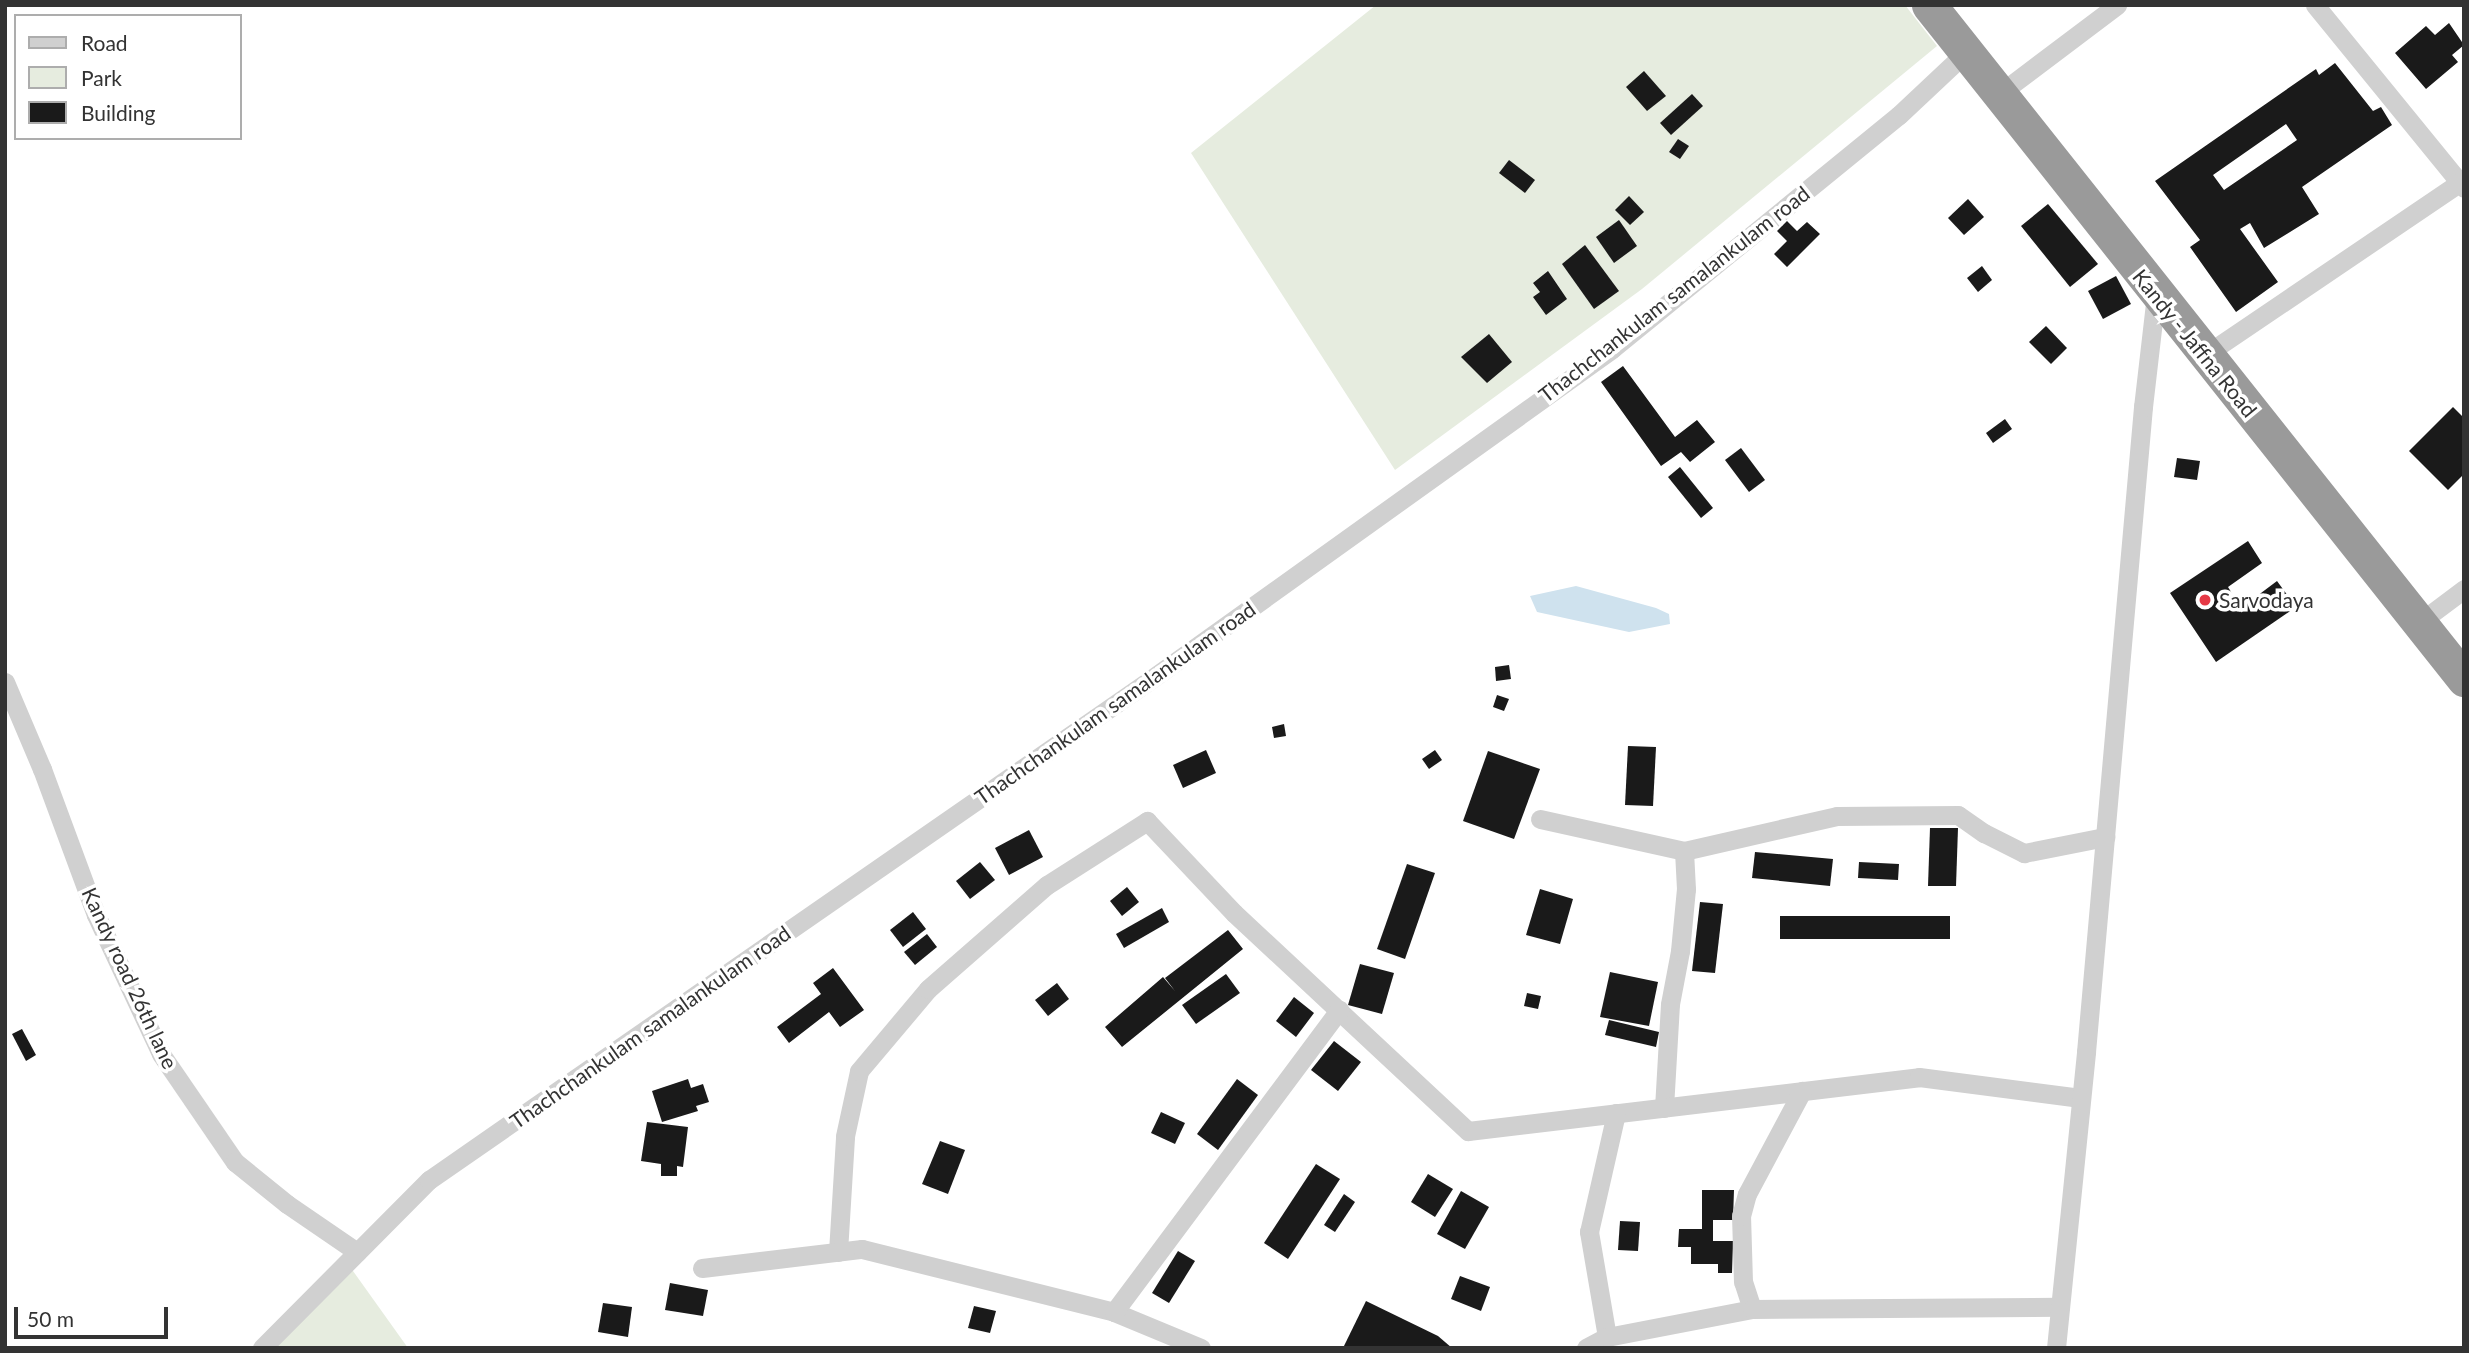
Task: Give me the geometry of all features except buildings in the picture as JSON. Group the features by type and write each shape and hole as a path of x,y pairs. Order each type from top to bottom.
{"highway":[{"name":"Kandy - Jaffna Road","path":"1929,5 2156,295 2464,679"}],"street":[{"path":"1999,94 2117,5"},
{"path":"2205,355 2461,186 2315,5"},
{"name":"Thachchankulam samalankulam road","path":"262,1348 429,1180 1150,680 1612,349 1899,115 1966,52"},
{"path":"2056,1348 2143,407 2156,295"},
{"path":"2420,622 2464,589"},
{"name":"Kandy road 26th lane","path":"5,682 42,769 96,915 161,1054 235,1162 287,1204 357,1252"},
{"path":"1541,820 1684,851 1837,816 1958,815 1984,833 2024,853 2105,837"},
{"path":"838,1252 845,1136 859,1071 928,989 1037,894 1147,821 1234,913 1468,1130 1919,1077 2081,1098"},
{"path":"1664,1108 1670,1004 1680,951 1686,889 1684,851"},
{"path":"1114,1312 1339,1010"},
{"path":"1752,1310 1743,1282 1741,1216 1747,1194 1801,1091"},
{"path":"1606,1336 1589,1232 1616,1113"},
{"path":"702,1268 862,1249 1114,1312 1201,1348"},
{"path":"1586,1348 1606,1336 1752,1310 2060,1307"}],"green space":[{"path":"1376,5 1905,5 1937,46 1642,289 1395,470 1191,153"},
{"path":"348,1264 408,1348 267,1348"}],"water":[{"path":"1576,586 1656,608 1669,614 1670,624 1629,632 1537,612 1530,596"}],"place":[{"name":"Sarvodaya","path":"2205,600"}]}
